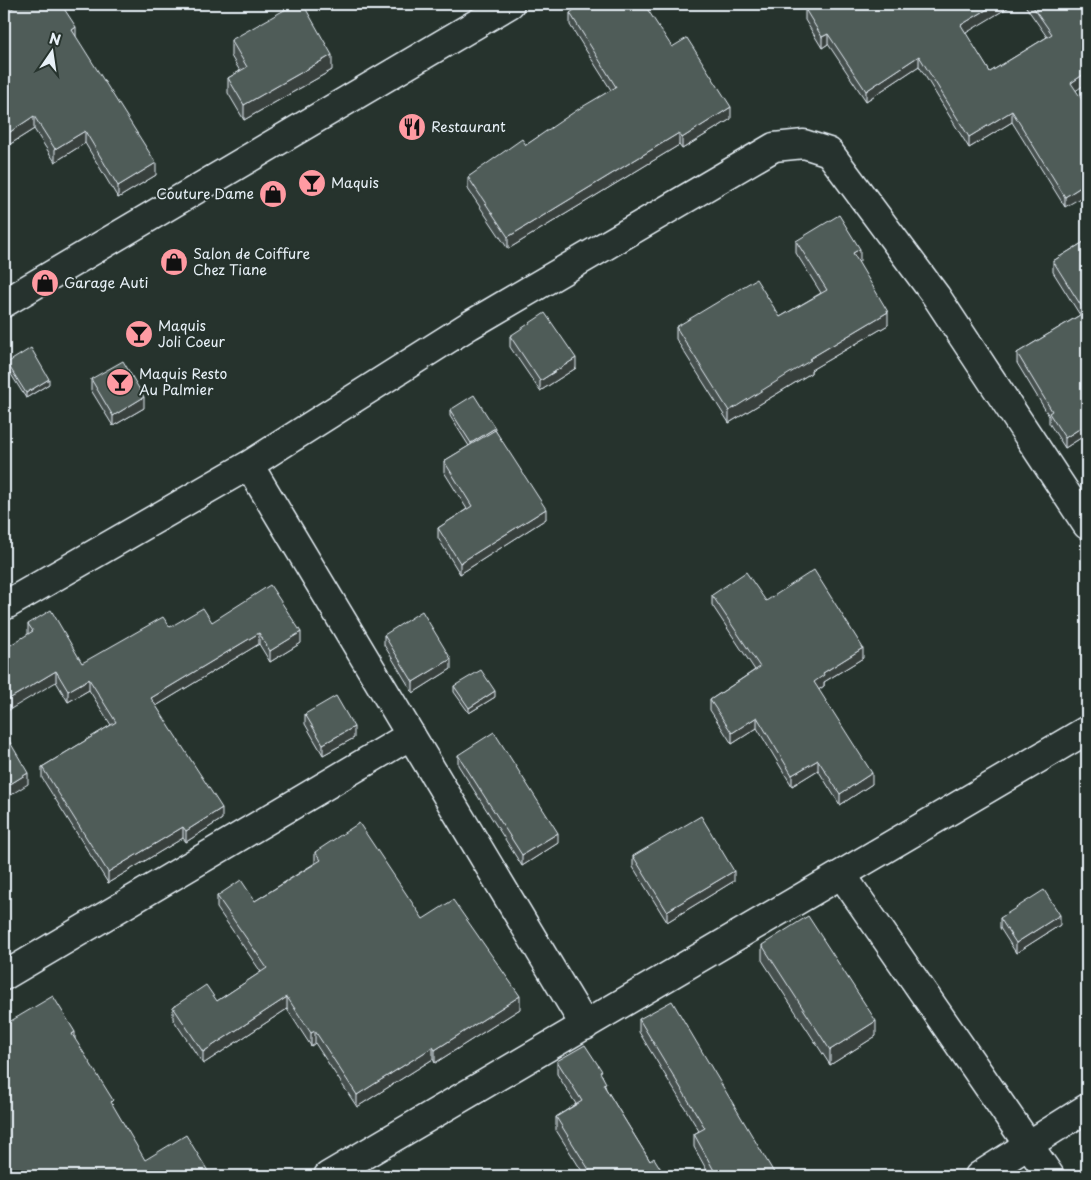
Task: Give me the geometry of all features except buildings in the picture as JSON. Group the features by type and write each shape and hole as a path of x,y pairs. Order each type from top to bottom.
{"street":[{"path":"4,304 510,4"},
{"path":"4,606 249,465 470,325 774,147 804,144 829,152 936,296 1087,525"},
{"path":"249,465 585,1026"},
{"path":"328,1176 1087,730"},
{"path":"4,976 411,736"},
{"path":"842,875 1050,1176"},
{"path":"979,1176 1087,1108"}],"place":[{"name":"Restaurant","path":"412,127"},
{"name":"Maquis","path":"312,183"},
{"name":"Couture Dame","path":"273,194"},
{"name":"Salon de Coiffure Chez Tiane","path":"174,262"},
{"name":"Garage Auti","path":"45,283"},
{"name":"Maquis Joli Coeur","path":"139,334"},
{"name":"Maquis Resto Au Palmier","path":"120,382"}]}
